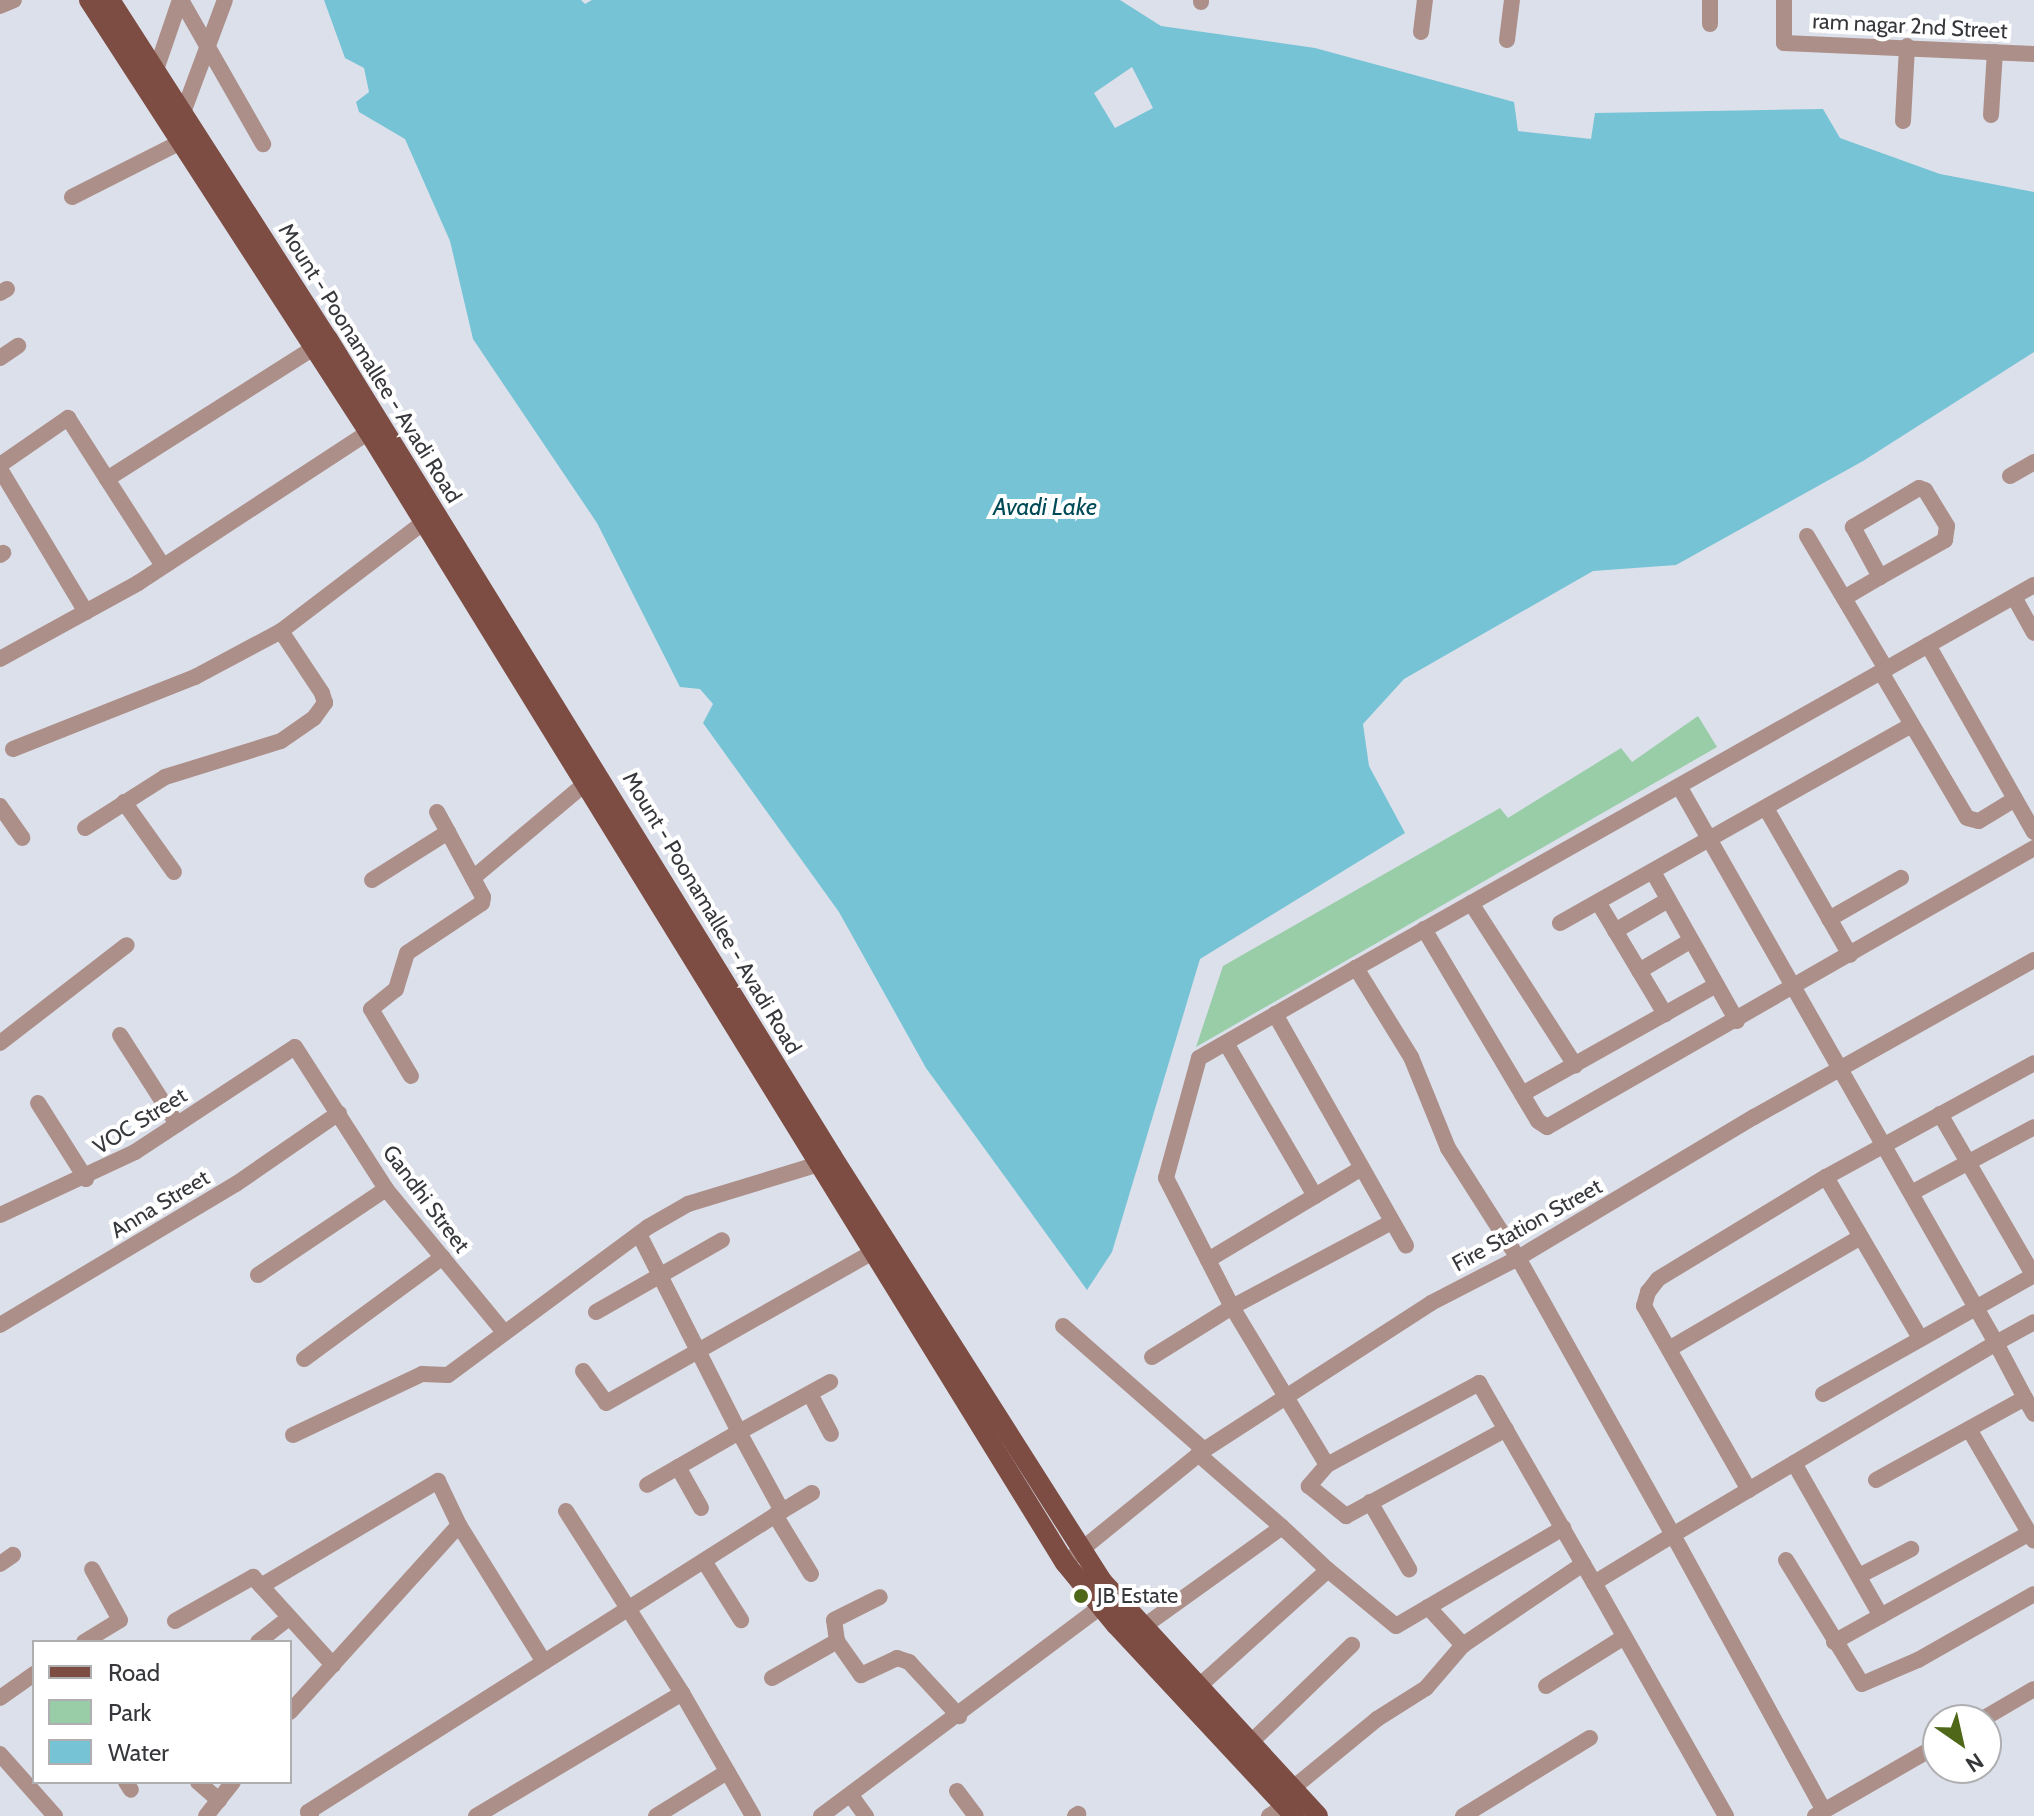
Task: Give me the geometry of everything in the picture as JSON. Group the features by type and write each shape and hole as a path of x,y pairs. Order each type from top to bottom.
{"main road":[{"name":"Mount - Poonamallee - Avadi Road","path":"89,0 179,143 315,347 374,427 423,523 827,1161 1083,1550 1108,1602 1285,1806 1318,1816"},
{"name":"Mount - Poonamallee - Avadi Road","path":"110,0 184,110 374,427 827,1161 875,1251 1065,1563 1108,1602 1143,1627 1199,1686 1249,1744 1285,1806"}],"street":[{"path":"0,6 14,0"},
{"path":"157,67 180,0"},
{"path":"180,0 263,144"},
{"path":"184,110 225,0"},
{"path":"1421,32 1425,0"},
{"path":"1507,40 1512,0"},
{"path":"1710,0 1710,24"},
{"name":"ram nagar 2nd Street","path":"1784,0 1784,43 1907,46 2034,54"},
{"path":"1903,121 1907,46"},
{"path":"1991,115 1995,52"},
{"path":"72,197 179,143"},
{"path":"0,358 18,346"},
{"path":"107,479 315,347"},
{"path":"86,612 0,467 68,418 163,566"},
{"path":"0,659 163,566 374,427"},
{"path":"2010,476 2034,462"},
{"path":"1844,598 1880,577 1949,534 1925,490 1919,488 1853,527 1880,577"},
{"path":"13,749 195,677 281,631 423,523"},
{"path":"1807,536 1844,598 1911,725 1967,818 1979,821 2015,799"},
{"path":"1327,1465 1232,1307 1166,1178 1199,1058 2034,585"},
{"path":"2014,597 2034,633"},
{"path":"85,828 165,777 281,741 314,718 325,703 322,693 281,631"},
{"path":"1928,645 2034,832"},
{"path":"1560,923 1767,810 1911,725"},
{"path":"473,878 587,782"},
{"path":"1679,786 1886,1143 2034,1414"},
{"path":"124,802 174,872"},
{"path":"0,806 22,838"},
{"path":"1767,810 1850,955"},
{"path":"411,1076 371,1009 396,989 407,953 482,903 473,878 437,812"},
{"path":"372,880 448,832"},
{"path":"1424,929 1538,1121 1547,1127 1558,1124 2034,848"},
{"path":"1653,872 1737,1021"},
{"path":"1829,919 1901,878"},
{"path":"1615,931 1668,900"},
{"path":"1598,902 1665,1014"},
{"path":"1471,903 1575,1065"},
{"path":"1639,971 1690,941"},
{"path":"0,1043 127,945"},
{"name":"Fire Station Street","path":"1065,1563 1201,1452 1431,1303 1518,1258 1842,1068 2034,960"},
{"path":"1356,968 1411,1057 1448,1148 1518,1258 1673,1535 1819,1813 1922,1754"},
{"path":"1522,1094 1716,985"},
{"path":"1275,1014 1406,1246"},
{"path":"120,1035 177,1124"},
{"path":"1226,1043 1315,1196"},
{"name":"VOC Street","path":"0,1215 86,1179 295,1047"},
{"name":"Gandhi Street","path":"295,1047 386,1189 504,1332"},
{"path":"1749,1490 1644,1306 1658,1279 1826,1177 2034,1063"},
{"path":"38,1103 86,1179"},
{"name":"Anna Street","path":"0,1325 236,1184 339,1113"},
{"path":"1823,1394 2034,1276 1940,1114"},
{"path":"1913,1192 2034,1127"},
{"path":"293,1435 422,1374 448,1375 639,1234 688,1204 827,1161"},
{"path":"1208,1260 1362,1168"},
{"path":"1826,1177 1920,1338"},
{"path":"258,1275 386,1189"},
{"path":"1152,1357 1232,1307 1392,1222"},
{"path":"639,1234 811,1574"},
{"path":"1669,1349 1861,1237"},
{"path":"596,1312 722,1240"},
{"path":"583,1371 606,1403 699,1354 875,1251"},
{"path":"304,1359 443,1257"},
{"path":"1594,1583 2034,1322"},
{"path":"1063,1326 1328,1570 1396,1626 1563,1528"},
{"path":"647,1485 830,1382"},
{"path":"1506,1429 1340,1515 1309,1486 1327,1465 1477,1383 1506,1429 1563,1528 1726,1816"},
{"path":"810,1394 831,1434"},
{"path":"1876,1480 2025,1398"},
{"path":"1834,1642 2032,1537 1969,1429"},
{"path":"1794,1463 1881,1616"},
{"path":"678,1467 701,1508"},
{"path":"261,1586 438,1481 459,1525 544,1662"},
{"path":"311,1816 308,1812 812,1493"},
{"path":"1370,1502 1409,1569"},
{"path":"566,1511 682,1693 753,1816"},
{"path":"292,1710 459,1525"},
{"path":"1143,1627 1282,1527"},
{"path":"1859,1576 1911,1549"},
{"path":"1786,1560 1856,1680 1870,1684 2034,1594"},
{"path":"704,1561 741,1620"},
{"path":"1285,1806 1377,1719 1426,1688 1463,1645 1583,1564"},
{"path":"87,1640 120,1620 92,1569"},
{"path":"1199,1686 1328,1570"},
{"path":"175,1621 253,1577 333,1665"},
{"path":"880,1597 834,1620 837,1641 861,1675 897,1658 909,1662 959,1716"},
{"path":"821,1816 852,1797 1108,1602"},
{"path":"1428,1607 1463,1645"},
{"path":"261,1640 289,1618"},
{"path":"1546,1686 1624,1637"},
{"path":"772,1678 837,1641"},
{"path":"1249,1744 1352,1645"},
{"path":"0,1698 32,1675"},
{"path":"2002,1708 2034,1689"},
{"path":"476,1816 682,1693"},
{"path":"1463,1816 1590,1738"},
{"path":"0,1754 55,1816"},
{"path":"656,1816 727,1772"},
{"path":"200,1784 219,1800"},
{"path":"206,1816 231,1784"},
{"path":"957,1791 976,1816"},
{"path":"852,1797 866,1816"}],"green space":[{"path":"1698,716 1717,747 1196,1047 1223,966 1500,808 1508,818 1621,748 1632,762"}],"water":[{"name":"Avadi Lake","path":"324,0 581,0 585,4 592,0 1120,0 1161,26 1315,48 1514,102 1518,131 1591,139 1595,113 1823,109 1840,138 1940,174 2034,192 2034,352 1863,461 1676,565 1593,571 1404,679 1363,724 1369,766 1405,833 1200,959 1112,1252 1087,1290 926,1068 839,912 703,723 713,704 700,689 680,687 597,523 473,339 450,241 405,139 359,112 356,102 369,92 364,68 345,58","holes":["1132,67 1153,108 1115,128 1094,93"]}],"place":[{"name":"JB Estate","path":"1081,1596"}]}
